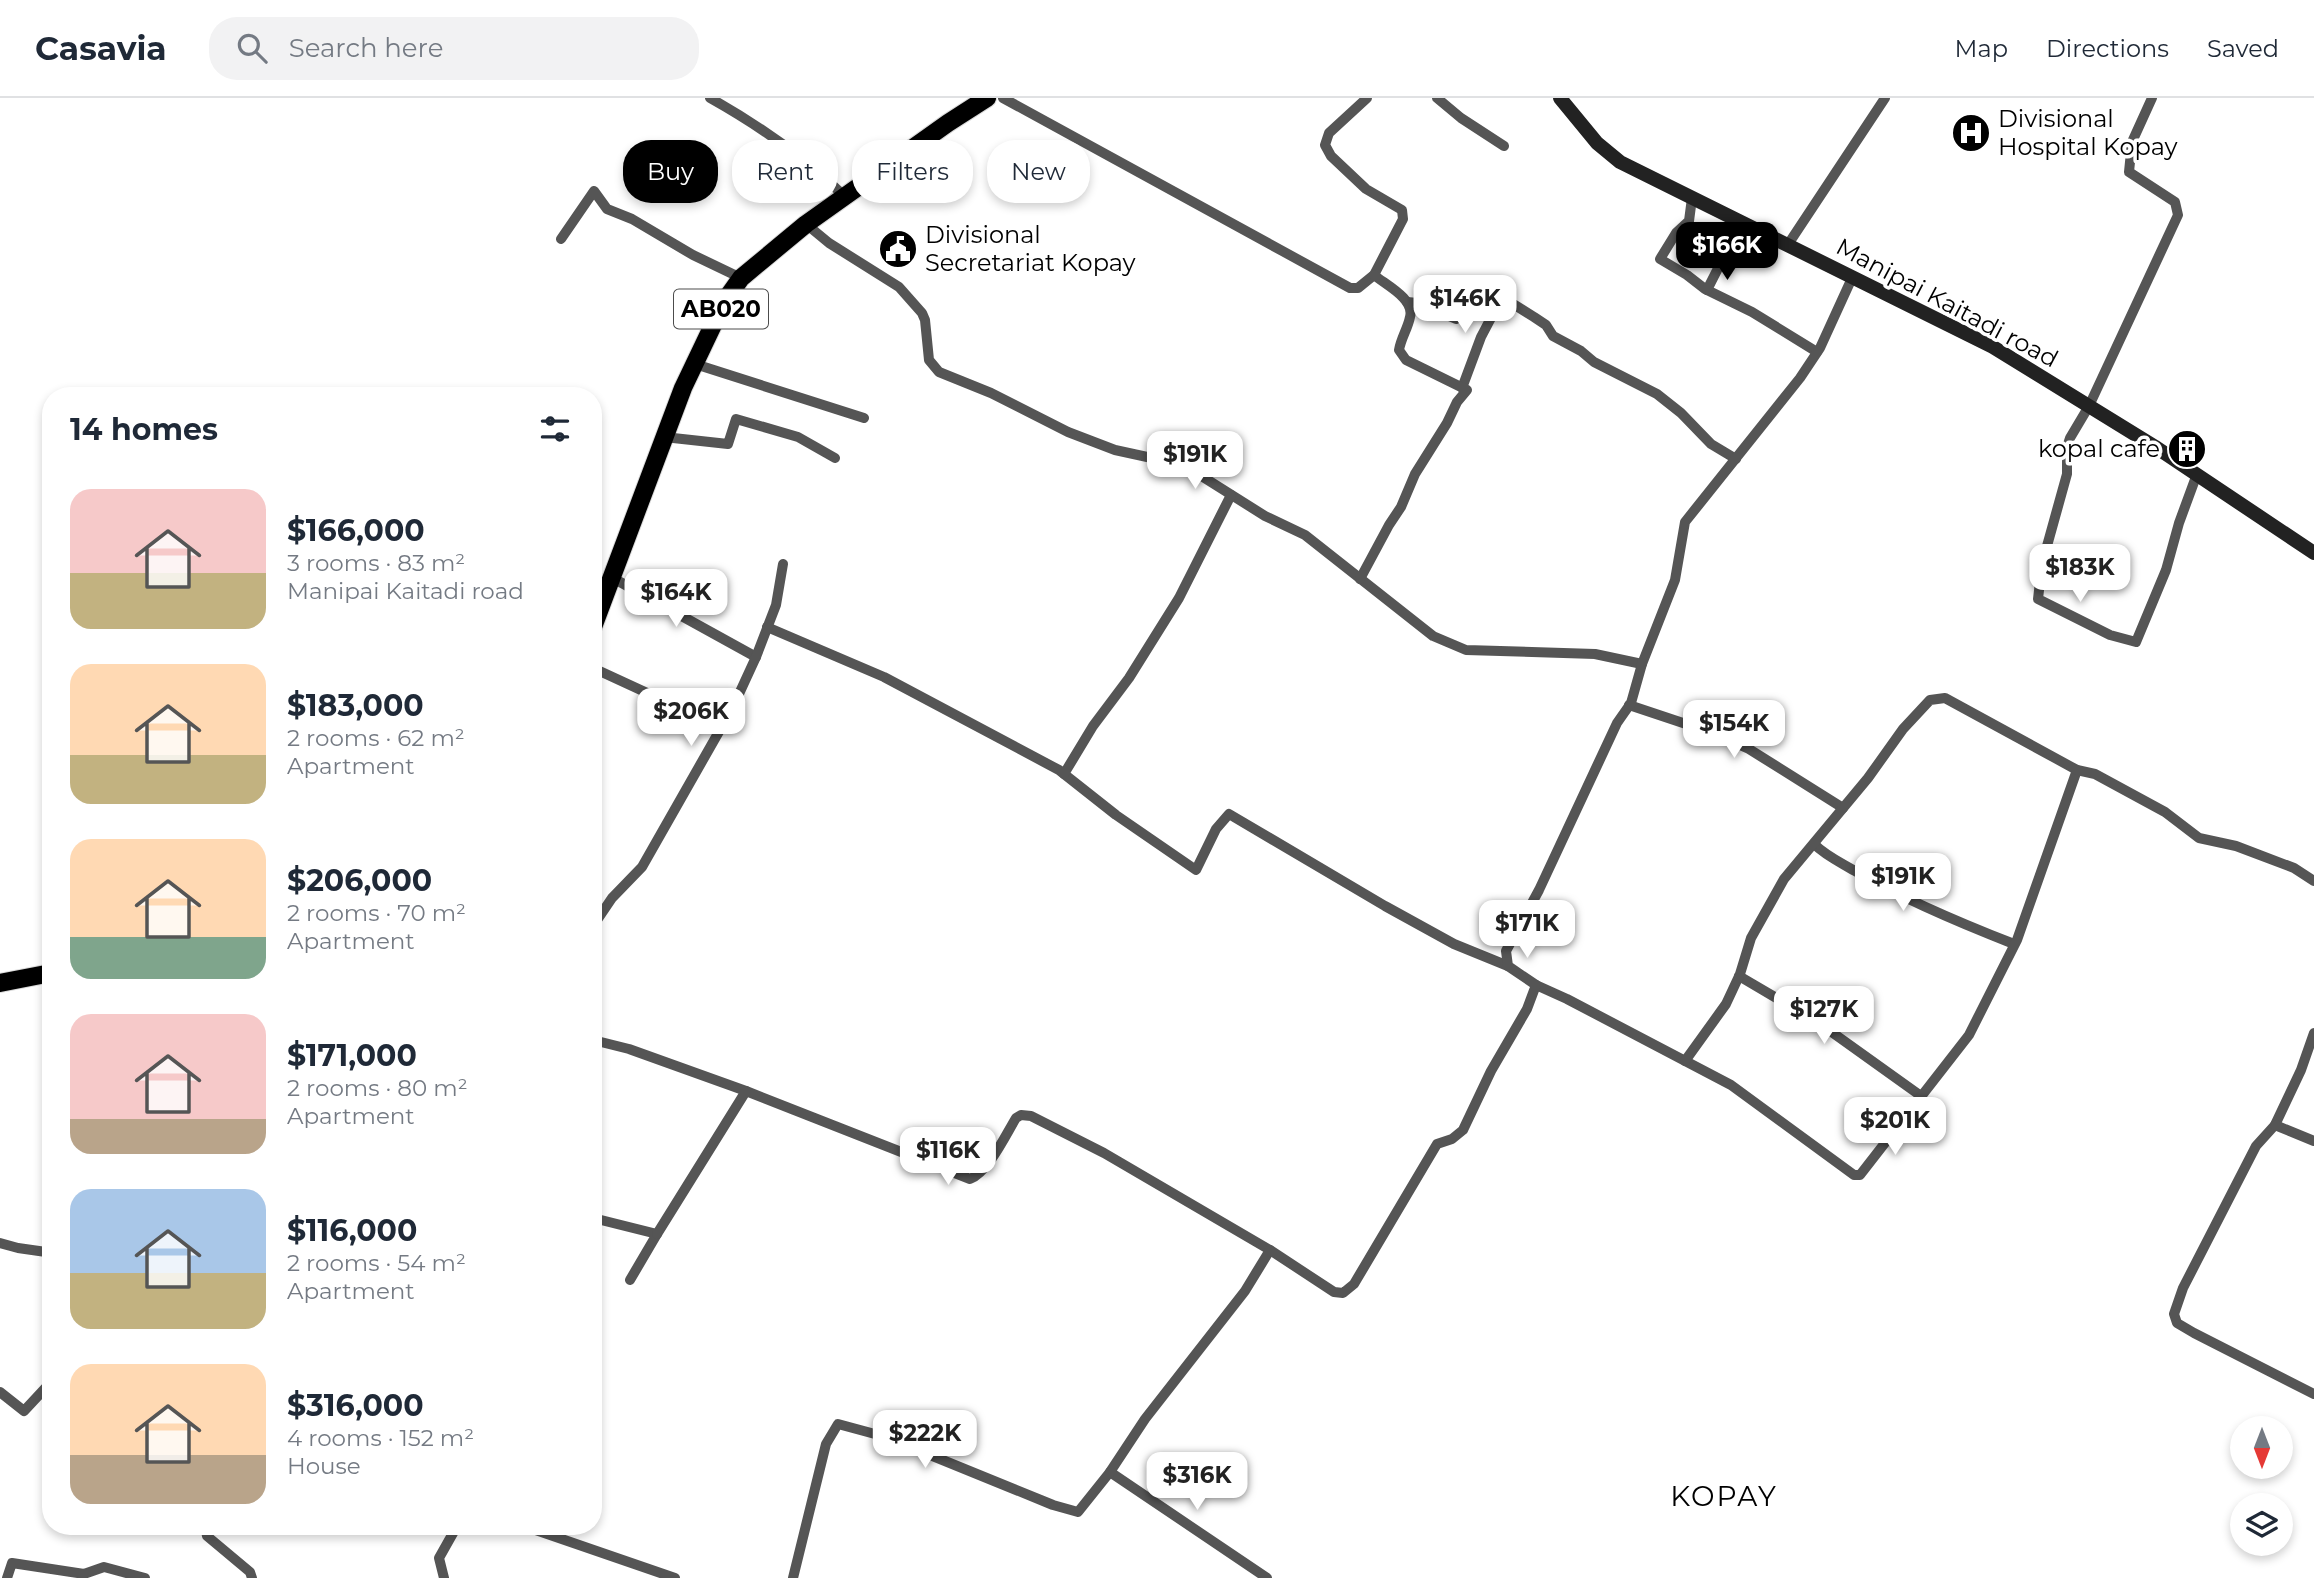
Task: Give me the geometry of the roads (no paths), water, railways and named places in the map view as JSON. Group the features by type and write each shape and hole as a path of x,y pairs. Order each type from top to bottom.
{"main road":[{"name":"AB020","path":"602,602 664,437 695,364 724,302 741,278 844,196 987,98"},
{"name":"Manipai Kaitadi road","path":"1560,98 1597,143 1620,162 1993,347 2197,474 2314,553"},
{"path":"0,983 42,975"}],"street":[{"path":"710,98 740,115 817,169 844,196"},
{"path":"1003,98 1350,288 1358,288 1374,275 1403,219 1402,210 1366,189 1331,156 1325,145 1329,133 1367,98"},
{"path":"1437,98 1461,118 1504,146"},
{"path":"1787,246 1885,98"},
{"path":"2152,98 2132,142 2129,173 2175,202 2178,215 2089,406 2070,438 2067,447 2067,474 2042,564 2038,599 2110,635 2136,642 2166,570 2197,474"},
{"path":"561,239 594,191 607,209 632,219 693,255 741,278"},
{"path":"1692,198 1689,221 1676,233 1660,259 1707,290 1752,312 1817,352"},
{"path":"1707,290 1741,223"},
{"path":"806,224 829,243 899,287 922,313 929,360 939,372 991,393 1068,432 1115,450 1184,466 1265,516 1305,535 1433,636 1466,650 1595,654 1642,664"},
{"path":"1360,579 1401,507 1415,474 1457,402 1467,390 1406,360 1399,350 1411,314 1407,302 1374,275"},
{"path":"1508,966 1506,951 1539,890 1617,723 1629,705 1675,580 1685,522 1800,378 1817,352 1852,278"},
{"path":"1407,302 1418,303 1456,319 1471,289 1478,285 1546,325 1553,336 1581,351 1594,362 1657,394 1681,413 1711,444 1736,458"},
{"path":"1462,388 1481,337 1502,297"},
{"path":"695,364 864,418"},
{"path":"664,437 727,444 736,419 798,437 835,458"},
{"path":"1064,774 1179,598 1231,495"},
{"path":"602,913 612,898 642,867 721,727 756,657 776,605 783,564"},
{"path":"611,577 756,657"},
{"path":"767,627 884,677 1064,774 1116,815 1196,870 1216,829 1229,814 1454,944 1508,966 1536,985 1731,1085 1854,1175 1860,1175 1969,1035 2014,944 2077,770"},
{"path":"602,672 721,727"},
{"path":"1685,1061 1726,1004 1739,976 1751,938 1784,879 1868,779 1903,729 1930,700 1945,698 2077,770 2095,774 2165,812 2199,838 2236,846 2294,868 2314,881"},
{"path":"1629,705 1713,733 1749,749 1843,808"},
{"path":"1814,844 1825,854 1876,883 2014,944"},
{"path":"1739,976 1819,1023 1921,1096"},
{"path":"602,1043 629,1049 746,1091 970,1179 978,1176 994,1155 1016,1118 1021,1115 1031,1116 1104,1153 1270,1250 1334,1292 1343,1293 1354,1284 1437,1144 1452,1139 1463,1130 1491,1071 1527,1009 1536,985"},
{"path":"2314,1033 2301,1070 2275,1125 2256,1146 2183,1288 2174,1314 2177,1322 2194,1333 2314,1394"},
{"path":"630,1280 746,1091"},
{"path":"2275,1125 2314,1141"},
{"path":"602,1220 657,1234"},
{"path":"0,1243 42,1251"},
{"path":"793,1578 826,1444 838,1424 886,1437 1053,1505 1078,1512 1110,1472 1145,1419 1245,1290 1270,1250"},
{"path":"0,1392 24,1411 42,1392"},
{"path":"1110,1472 1267,1578"},
{"path":"207,1535 250,1572 252,1578"},
{"path":"444,1578 439,1558 452,1535"},
{"path":"550,1535 675,1578"},
{"path":"6,1578 12,1563 84,1574 104,1567 145,1578"}],"place":[{"name":"Divisional Hospital Kopay","path":"1971,133"},
{"name":"Divisional Secretariat Kopay","path":"898,249"},
{"name":"kopal cafe","path":"2187,449"}],"district":[{"name":"KOPAY","path":"1724,1496"}]}
